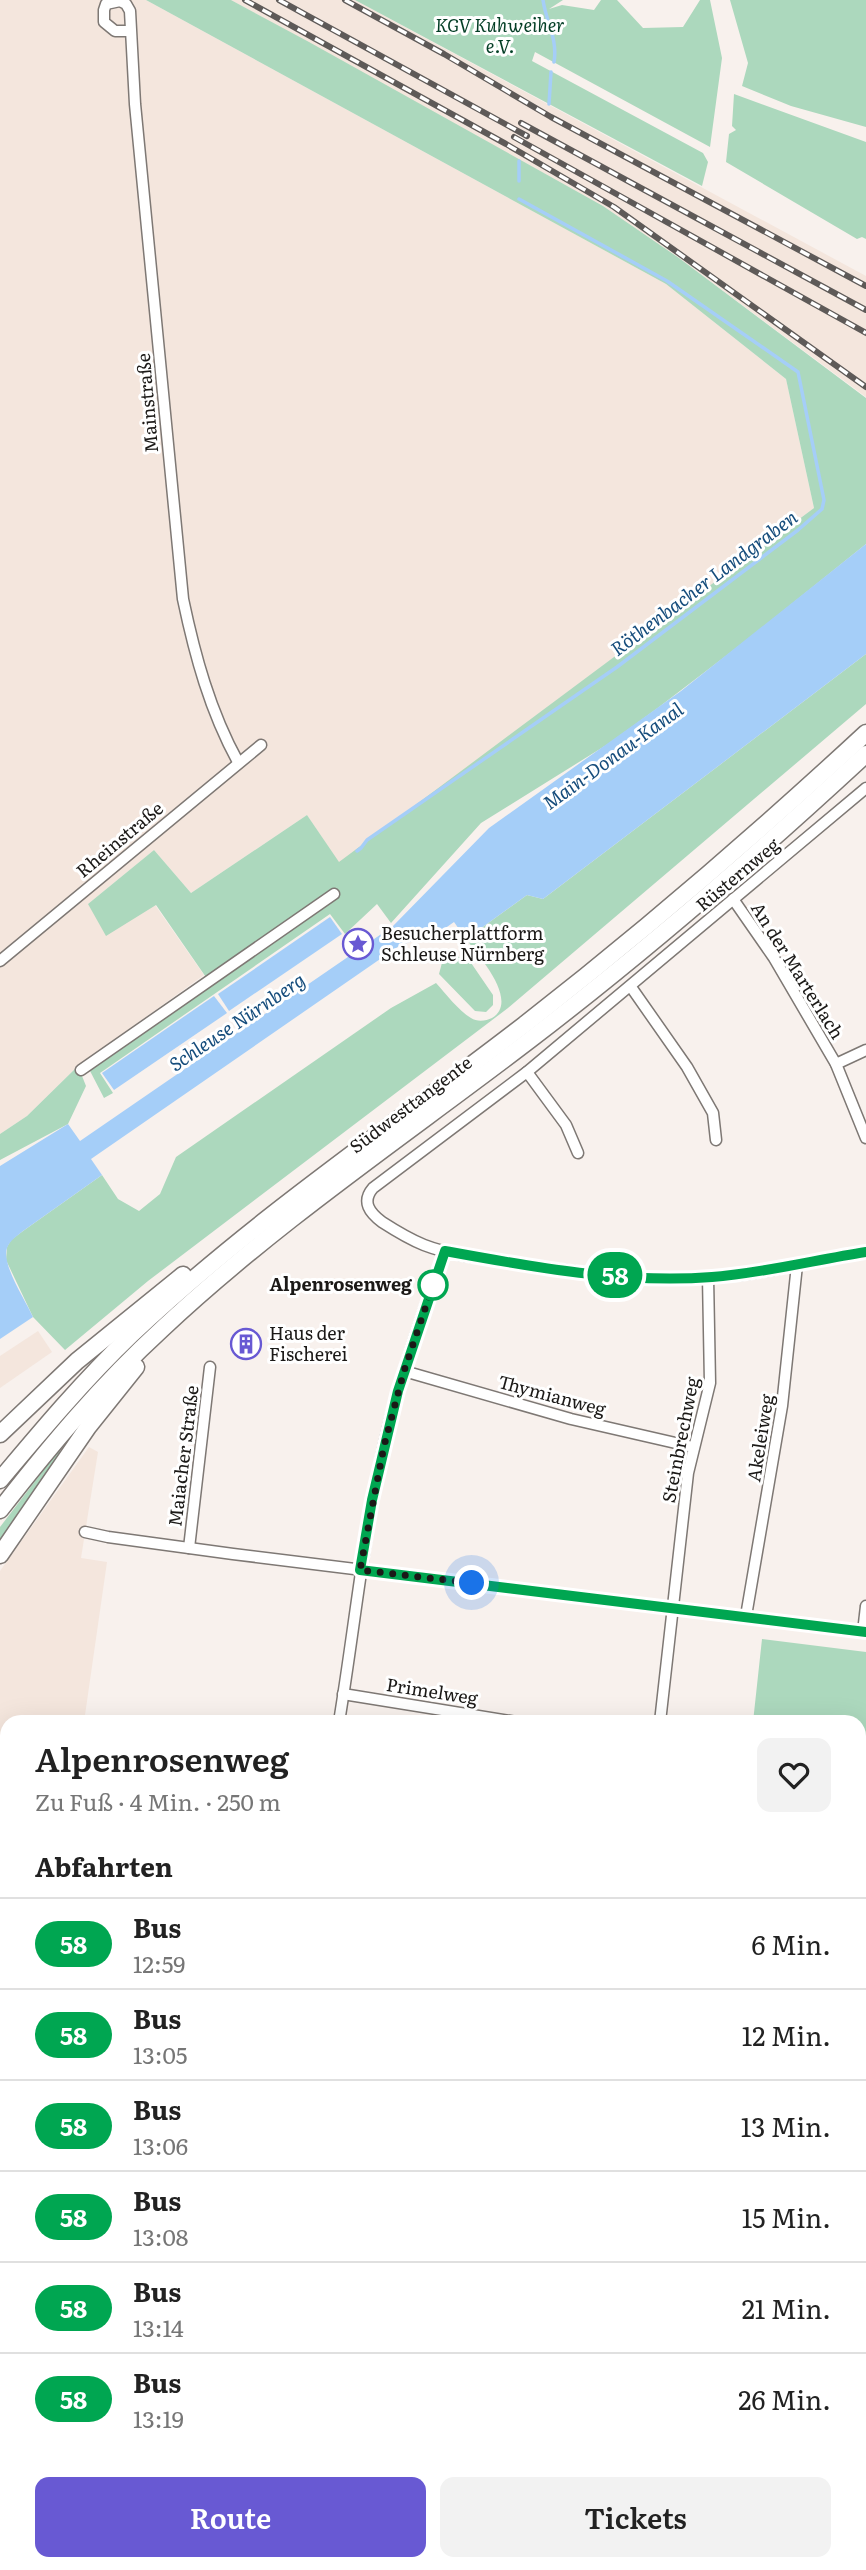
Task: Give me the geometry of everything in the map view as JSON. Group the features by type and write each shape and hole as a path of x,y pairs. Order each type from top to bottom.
{"highway":[{"name":"Südwesttangente","path":"0,1480 67,1401 129,1337 185,1286 254,1229 609,957 709,874 866,733"},
{"name":"Südwesttangente","path":"0,1510 88,1404 181,1311 278,1230 632,959 866,754"},
{"path":"0,1434 53,1382 119,1325 232,1236 254,1229"},
{"path":"0,1555 88,1427 181,1311"}],"street":[{"name":"Mainstraße","path":"130,32 183,599 196,662 223,734 238,762"},
{"name":"Rheinstraße","path":"0,961 261,745"},
{"name":"Rüsternweg","path":"445,1251 399,1234 369,1211 367,1195 527,1072 866,788"},
{"path":"81,1070 334,894"},
{"name":"An der Marterlach","path":"733,899 774,958 836,1063 866,1138"},
{"path":"631,987 687,1067 713,1113 716,1140"},
{"path":"836,1063 866,1050"},
{"path":"527,1072 566,1125 578,1153"},
{"path":"340,1715 360,1570 384,1446 404,1371 445,1251 567,1271 635,1277 708,1278 866,1252"},
{"name":"Akeleiweg","path":"746,1616 782,1406 797,1265"},
{"name":"Steinbrechweg","path":"661,1715 682,1517 693,1447 708,1399 710,1383 708,1278"},
{"name":"Maiacher Straße","path":"189,1548 210,1367"},
{"name":"Thymianweg","path":"404,1371 571,1419 693,1447"},
{"name":"Maiacher Straße","path":"85,1532 108,1538 864,1632"},
{"path":"864,1632 866,1606"},
{"name":"Primelweg","path":"343,1694 473,1715"}],"shaded area":[{"path":"0,0 146,0 666,284 786,379 814,508 339,863 307,815 191,893 154,850 88,904 155,905 204,975 78,1066 27,1116 0,1134"},
{"path":"231,0 355,0 866,276 866,397 679,258 603,206"},
{"path":"38,1331 52,1352 0,1388 0,1356"},
{"path":"89,1447 98,1452 81,1558 107,1562 85,1715 0,1715 0,1571"}],"green space":[{"path":"146,0 231,0 309,42 603,206 679,258 866,398 866,544 748,639 608,744 481,823 391,923 377,904 345,934 330,914 100,1073 113,1093 104,1098 89,1069 210,983 156,905 106,936 88,904 154,850 191,893 307,815 339,862 814,508 786,379 666,284"},
{"name":"KGV Kuhweiher e.V.","path":"355,0 563,0 549,9 562,5 594,10 601,0 617,0 643,28 683,27 700,0 710,0 722,58 710,147 535,52 532,61 703,153 708,162 702,186"},
{"path":"730,0 866,0 866,127 791,106 742,86 748,63"},
{"path":"734,94 866,142 866,239 857,239 726,162 729,134 736,130 732,126"},
{"path":"866,654 866,704 508,1008 148,1281 65,1350 33,1317 6,1260 7,1247 11,1240 102,1175 118,1199 139,1211 160,1194 176,1157 391,1008 436,983 471,1018 482,1021 492,1018 499,1010 499,990 487,967 466,939 527,895 543,899"},
{"path":"455,952 461,960 467,957 493,995 493,1005 486,1012 475,1011 439,974 443,959"},
{"path":"78,1066 86,1086 68,1124 0,1160 0,1134 27,1116"},
{"path":"59,1450 64,1455 0,1546 0,1527"},
{"path":"762,1639 866,1652 866,1715 754,1715"}],"water":[{"name":"Main-Donau-Kanal","path":"866,544 866,654 543,899 527,895 466,939 454,922 444,929 399,946 91,1159 102,1175 23,1231 8,1245 6,1255 11,1273 33,1317 0,1339 0,1166 68,1124 80,1141 393,926 489,828 681,691"},
{"path":"330,917 342,934 229,1011 218,994"},
{"path":"214,996 227,1013 114,1090 102,1073"}],"waterway":[{"name":"Röthenbacher Landgraben","path":"543,0 553,38 554,62"},
{"name":"Röthenbacher Landgraben","path":"549,104 551,72"},
{"name":"Röthenbacher Landgraben","path":"519,161 519,181"},
{"name":"Röthenbacher Landgraben","path":"357,851 367,840 617,667 822,509 824,500 798,372 667,281 519,199"}],"railway":[{"path":"245,0 506,144 614,207 866,387"},
{"path":"279,0 527,136"},
{"path":"345,0 551,117 866,286"},
{"path":"521,123 866,310"},
{"path":"514,137 866,333"}],"bus line":[{"name":"58","path":"866,1252 708,1278 635,1277 567,1271 445,1251 398,1391 372,1500 360,1570 866,1632"}],"place":[{"name":"Besucherplattform Schleuse Nürnberg","path":"358,944"},
{"name":"Alpenrosenweg","path":"433,1285"},
{"name":"Haus der Fischerei","path":"246,1344"}],"route":[{"path":"433,1285 404,1371 384,1446 360,1570 472,1583"}],"water label":[{"name":"Schleuse Nürnberg","path":"237,1022"}]}
